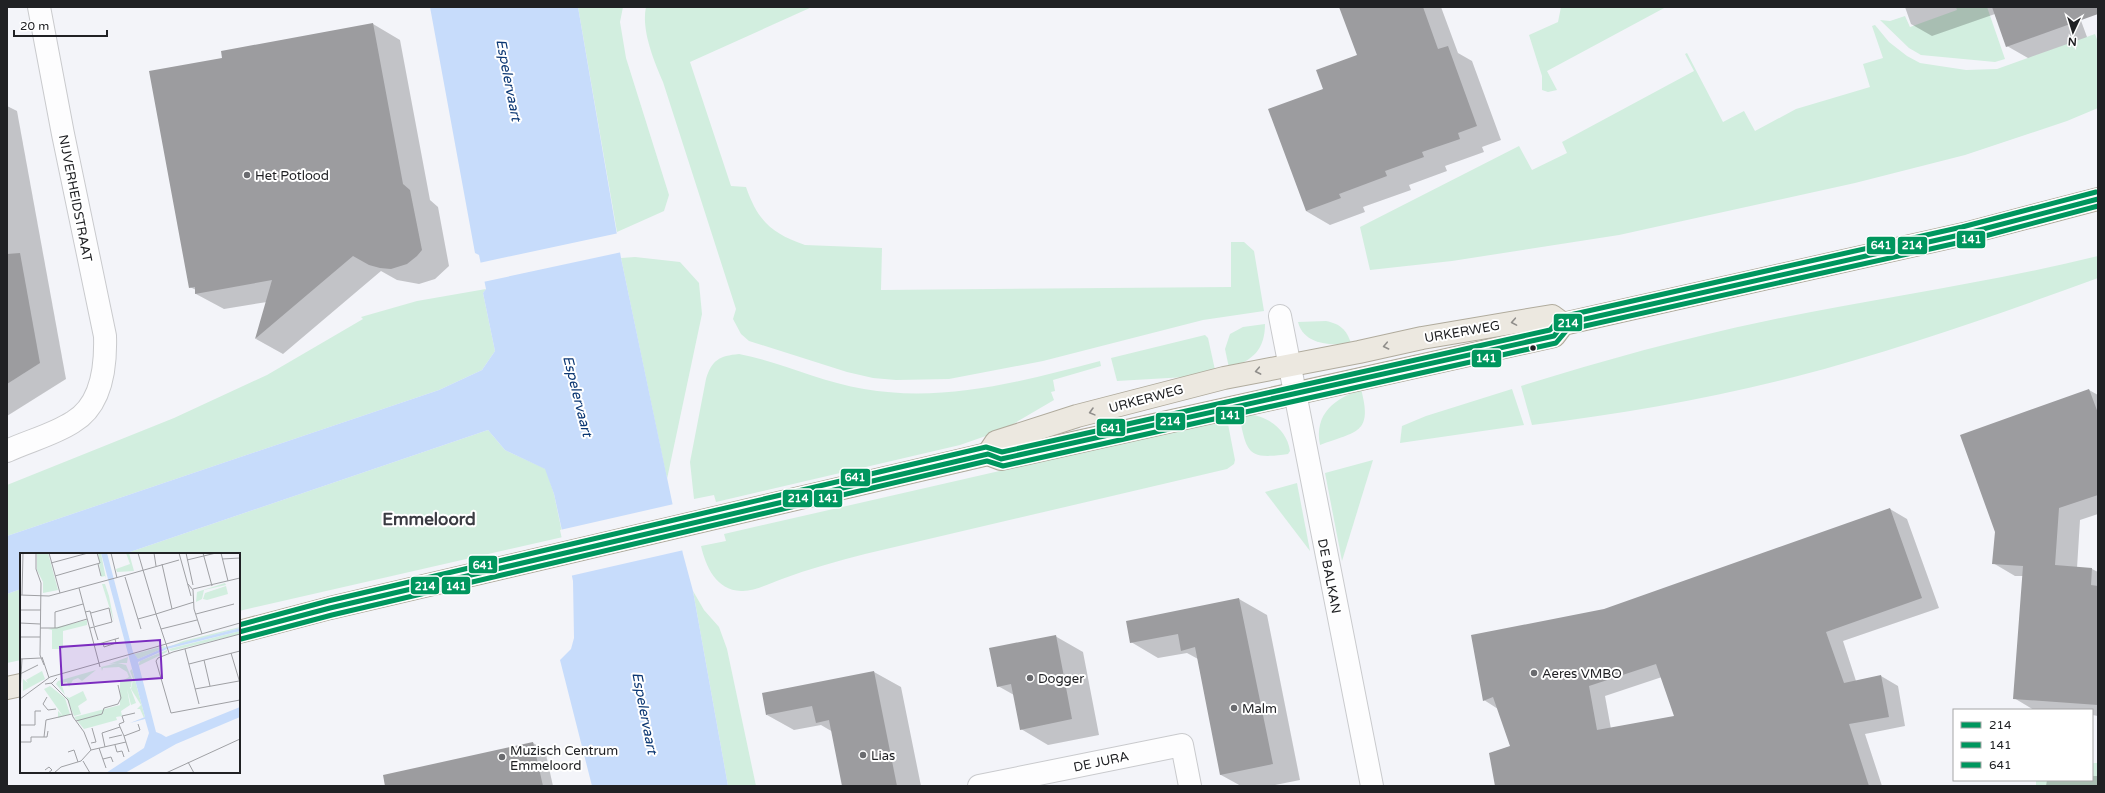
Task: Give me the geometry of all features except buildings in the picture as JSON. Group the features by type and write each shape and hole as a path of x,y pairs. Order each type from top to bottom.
{"main road":[{"path":"1563,324 1964,234 2098,199"},
{"name":"URKERWEG","path":"240,632 330,608 988,454 1001,460 1554,336 1563,324 1552,316 1422,338 1359,352 1224,378 1077,416 996,442 988,454"},
{"path":"7,688 20,685"}],"street":[{"name":"NIJVERHEIDSTRAAT","path":"7,450 74,422 90,406 98,389 105,360 105,336 63,134 39,7"},
{"path":"1280,316 1288,366"},
{"name":"DE BALKAN","path":"1288,366 1372,786"},
{"name":"DE JURA","path":"979,786 1182,745 1190,786"}],"green space":[{"path":"578,7 623,7 620,22 626,58 669,195 664,211 617,232"},
{"path":"646,7 812,7 690,62 731,186 746,187 761,217 767,224 783,236 805,245 882,248 881,290 1231,287 1231,242 1244,242 1254,251 1264,311 1203,320 1043,361 949,379 896,380 873,378 847,372 749,341 741,334 733,319 736,309 663,82 649,45 645,25"},
{"path":"1561,7 1666,7 1547,71 1557,90 1548,92 1542,90 1542,76 1529,35 1558,22"},
{"path":"1956,7 1987,7 2005,59 1995,62 1921,55 1909,48 1880,20 1890,21 1905,16 1910,27 1957,10"},
{"path":"1875,25 1889,42 1907,56 1920,63 1966,70 1997,69 2095,34 2098,42 2098,108 2067,121 1965,155 1855,183 1619,235 1452,261 1370,270 1360,227 1519,146 1532,170 1567,153 1562,142 1694,71 1685,54 1687,53 1723,122 1744,111 1755,131 1796,109 1870,87 1863,64 1883,58 1872,26"},
{"path":"2098,256 2098,278 1909,344 1832,367 1762,385 1664,405 1532,425 1521,386 1643,350 1735,328 2057,266"},
{"path":"635,257 680,262 699,283 702,314 667,479 621,258"},
{"path":"486,289 483,293 495,351 482,370 439,390 7,536 7,485 174,418 267,375 363,319 361,317 417,301"},
{"path":"1326,321 1342,328 1347,334 1351,343 1326,344 1319,342 1306,335 1301,330 1298,322"},
{"path":"1265,324 1263,341 1256,353 1244,362 1229,368 1225,349 1230,334 1243,327"},
{"path":"1205,335 1208,338 1215,370 1203,376 1117,381 1111,358"},
{"path":"739,354 770,362 832,382 864,389 894,393 954,392 983,388 1042,376 1100,361 1101,366 1053,380 1055,391 1051,392 1054,400 1003,430 960,445 716,502 714,495 694,499 690,462 706,379 711,367 717,360 726,356"},
{"path":"1361,389 1365,415 1363,423 1359,429 1344,437 1320,445 1320,424 1328,409 1343,397"},
{"path":"1512,389 1524,425 1400,443 1402,426 1426,416"},
{"path":"1245,414 1261,417 1275,425 1285,436 1290,451 1288,454 1264,456 1251,451 1244,438 1239,415"},
{"path":"1227,419 1235,460 1234,464 1227,469 865,554 834,562 751,590 732,590 719,582 709,569 701,546 726,541 724,534"},
{"path":"488,430 505,450 546,469 554,494 563,537 240,611 240,553 127,553"},
{"path":"1373,460 1342,561 1325,473"},
{"path":"1297,483 1310,551 1265,492"},
{"path":"20,589 20,660 7,663 7,594"},
{"path":"693,591 704,610 719,627 727,649 756,786 728,786"},
{"path":"2093,763 2098,763 2098,786 2036,786 2036,781 2093,781"}],"water":[{"name":"Espelervaart","path":"430,7 578,7 621,258 683,554 693,591 728,786 592,786 560,660 571,649 574,638 573,581 554,494 545,469 505,450 488,430 127,553 20,553 20,589 7,594 7,536 439,390 482,370 495,351 483,293 486,289 479,255 475,253"}],"pier":[{"path":"619,233 622,252 483,282 479,263"},
{"path":"674,504 684,550 570,576 560,530"}],"transit line":[{"name":"641","path":"240,625 328,601 986,447 1002,452 1550,330 1561,317 1962,227 2096,192"},
{"name":"214","path":"240,632 330,608 988,454 1001,459 1554,336 1563,324 1964,234 2098,199"},
{"name":"141","path":"241,639 332,615 987,461 1003,466 1556,343 1567,330 1966,241 2098,206"}],"place":[{"name":"Het Potlood","path":"247,175"},
{"name":"Aeres VMBO","path":"1534,673"},
{"name":"Dogger","path":"1030,678"},
{"name":"Malm","path":"1234,708"},
{"name":"Lias","path":"863,755"},
{"name":"Muzisch Centrum Emmeloord","path":"502,757"}],"district":[{"name":"Emmeloord","path":"429,519"}]}
